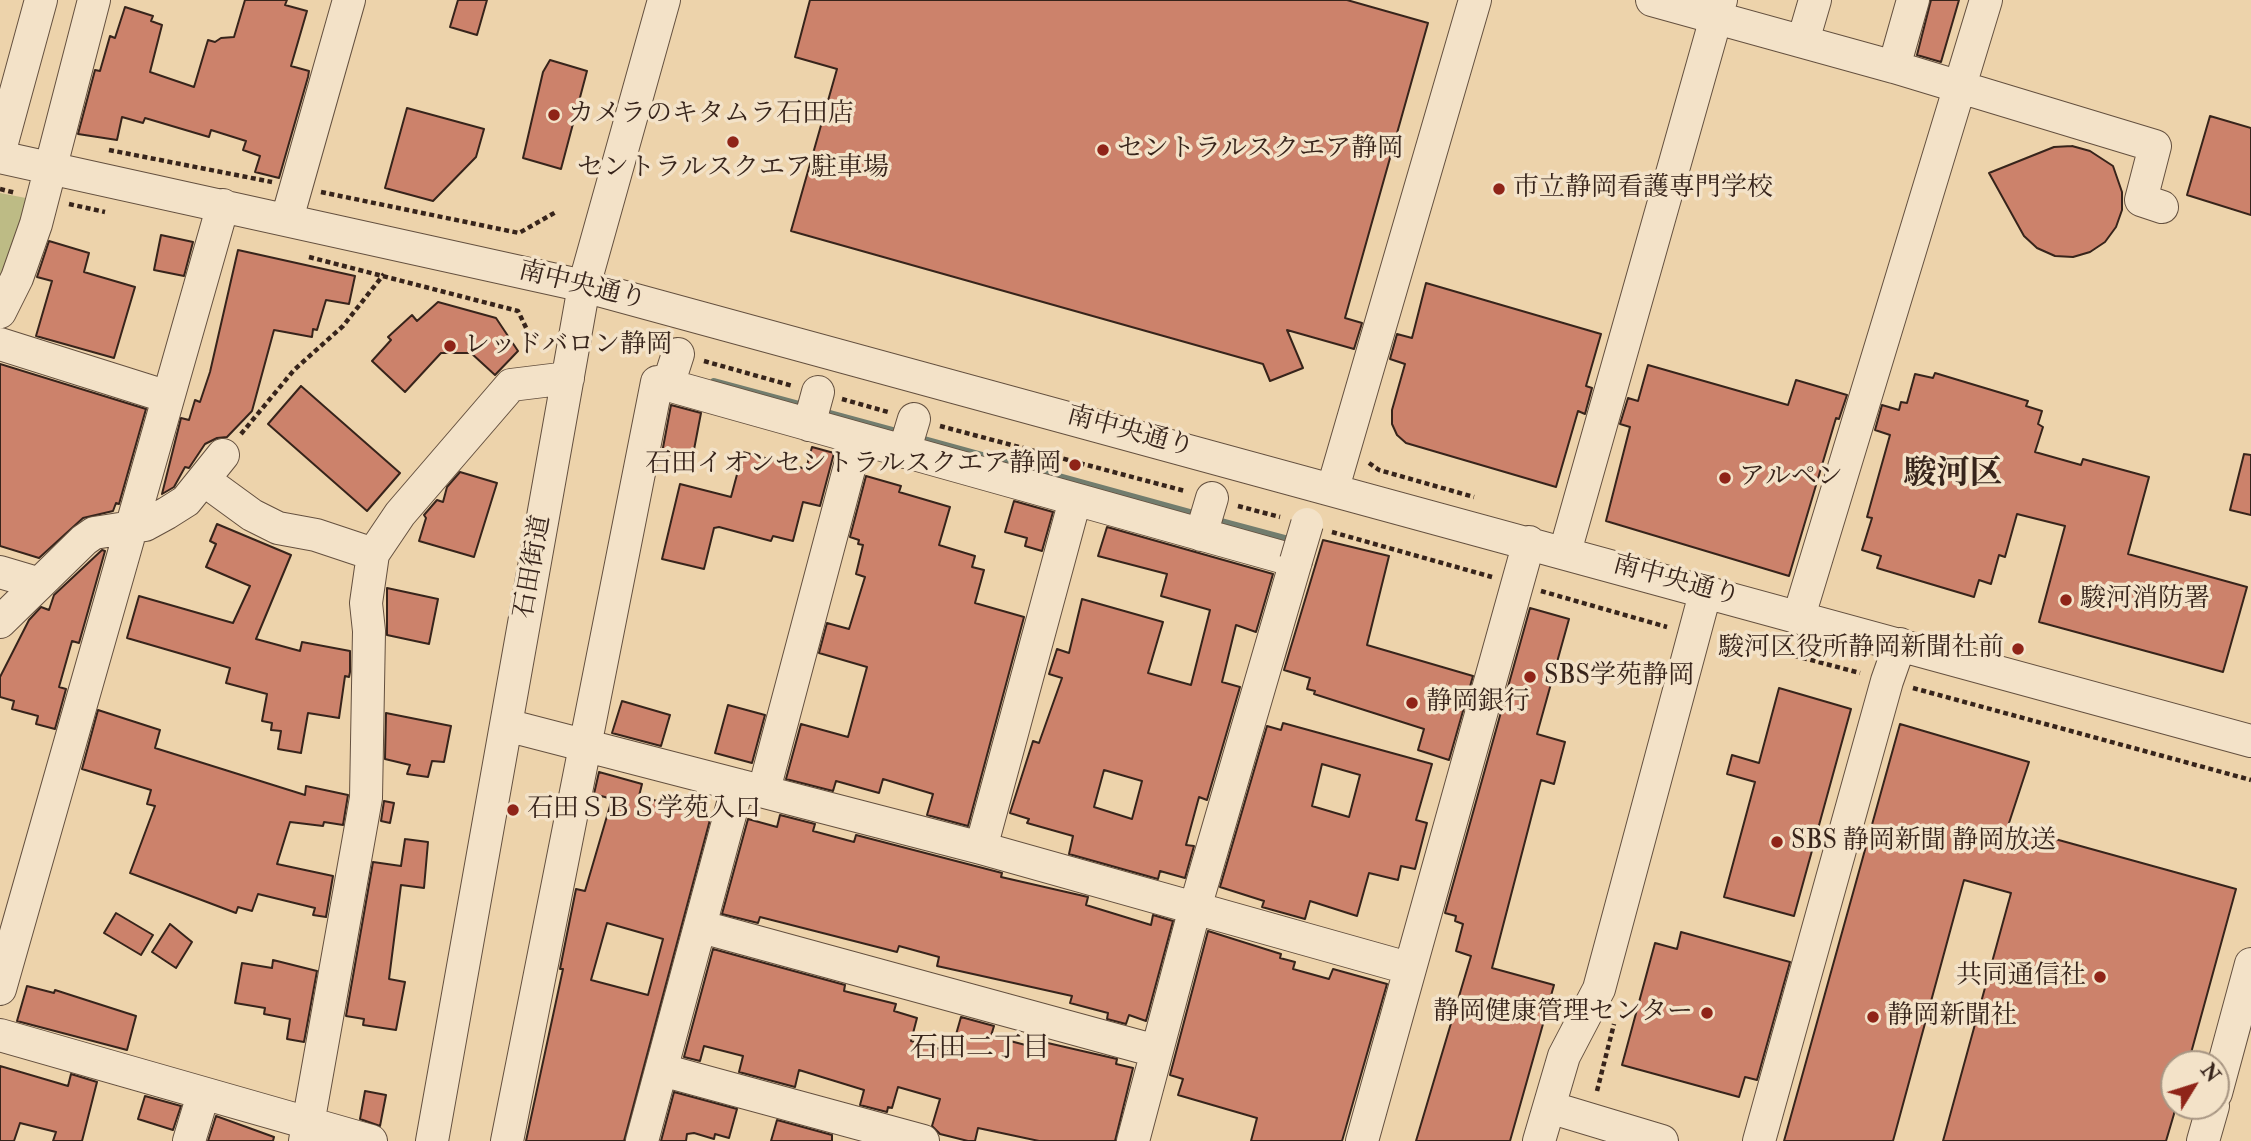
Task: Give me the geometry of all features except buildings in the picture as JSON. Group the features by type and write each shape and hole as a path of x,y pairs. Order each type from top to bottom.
{"street":[{"path":"0,150 41,0"},
{"path":"0,312 17,278 42,199 94,0"},
{"path":"287,219 349,0"},
{"name":"石田街道","path":"432,1141 584,286 664,0"},
{"path":"1133,1141 1195,908 1307,524 1326,486 1475,0"},
{"path":"1653,0 1718,8 1803,41 2155,146 2141,200 2162,207"},
{"path":"1803,41 1815,0"},
{"path":"1894,67 1913,0"},
{"path":"1799,616 1986,0"},
{"path":"1565,552 1718,8"},
{"name":"南中央通り","path":"0,158 584,286 1326,486 2251,741"},
{"path":"0,989 223,205"},
{"path":"0,344 168,397"},
{"path":"668,385 678,354"},
{"path":"305,1132 366,798 369,631 366,603 373,554 400,514 511,385 568,378"},
{"path":"507,1141 582,747 657,382 1296,561"},
{"path":"809,425 818,392"},
{"path":"904,452 914,419"},
{"path":"642,1141 702,927 751,787 857,439"},
{"path":"0,622 37,583 94,533 145,525 167,513 186,501 223,455"},
{"path":"204,480 252,516 278,528 316,535 373,554"},
{"path":"1201,535 1212,498"},
{"path":"981,848 1076,500"},
{"path":"1362,1141 1408,968 1529,542"},
{"path":"0,572 37,583"},
{"path":"1539,1141 1564,1056 1599,989 1706,590"},
{"path":"1759,1141 1886,681 1900,644"},
{"path":"506,725 582,747 751,787 981,848 1408,968"},
{"path":"702,927 1156,1051"},
{"path":"2228,1050 2251,964"},
{"path":"0,1035 203,1095 305,1132 371,1141"},
{"path":"662,1070 923,1141"},
{"path":"189,1141 203,1095"},
{"path":"1549,1107 1662,1141"},
{"path":"2203,1141 2209,1120"}],"path":[{"path":"0,189 108,212"},
{"path":"223,455 294,370 343,326 383,274 392,243"},
{"path":"306,256 518,311 530,336 529,348"},
{"path":"1364,456 1379,470 1486,501"}],"shaded area":[{"path":"0,193 31,199 0,293"}],"waterway":[{"path":"714,382 807,407"},
{"path":"819,411 904,434"},
{"path":"917,438 1201,516"},
{"path":"1214,520 1289,540"}],"place":[{"name":"カメラのキタムラ石田店","path":"554,115"},
{"name":"セントラルスクエア駐車場","path":"733,142"},
{"name":"セントラルスクエア静岡","path":"1103,150"},
{"name":"市立静岡看護専門学校","path":"1499,189"},
{"name":"レッドバロン静岡","path":"450,346"},
{"name":"石田イオンセントラルスクエア静岡","path":"1075,465"},
{"name":"アルペン","path":"1725,478"},
{"name":"駿河消防署","path":"2066,600"},
{"name":"駿河区役所静岡新聞社前","path":"2018,649"},
{"name":"SBS学苑静岡","path":"1530,677"},
{"name":"静岡銀行","path":"1412,703"},
{"name":"石田ＳＢＳ学苑入口","path":"513,810"},
{"name":"SBS 静岡新聞 静岡放送","path":"1777,842"},
{"name":"共同通信社","path":"2100,977"},
{"name":"静岡健康管理センター","path":"1707,1013"},
{"name":"静岡新聞社","path":"1873,1017"}],"district":[{"name":"駿河区","path":"1953,476"},
{"name":"石田二丁目","path":"980,1050"}]}
